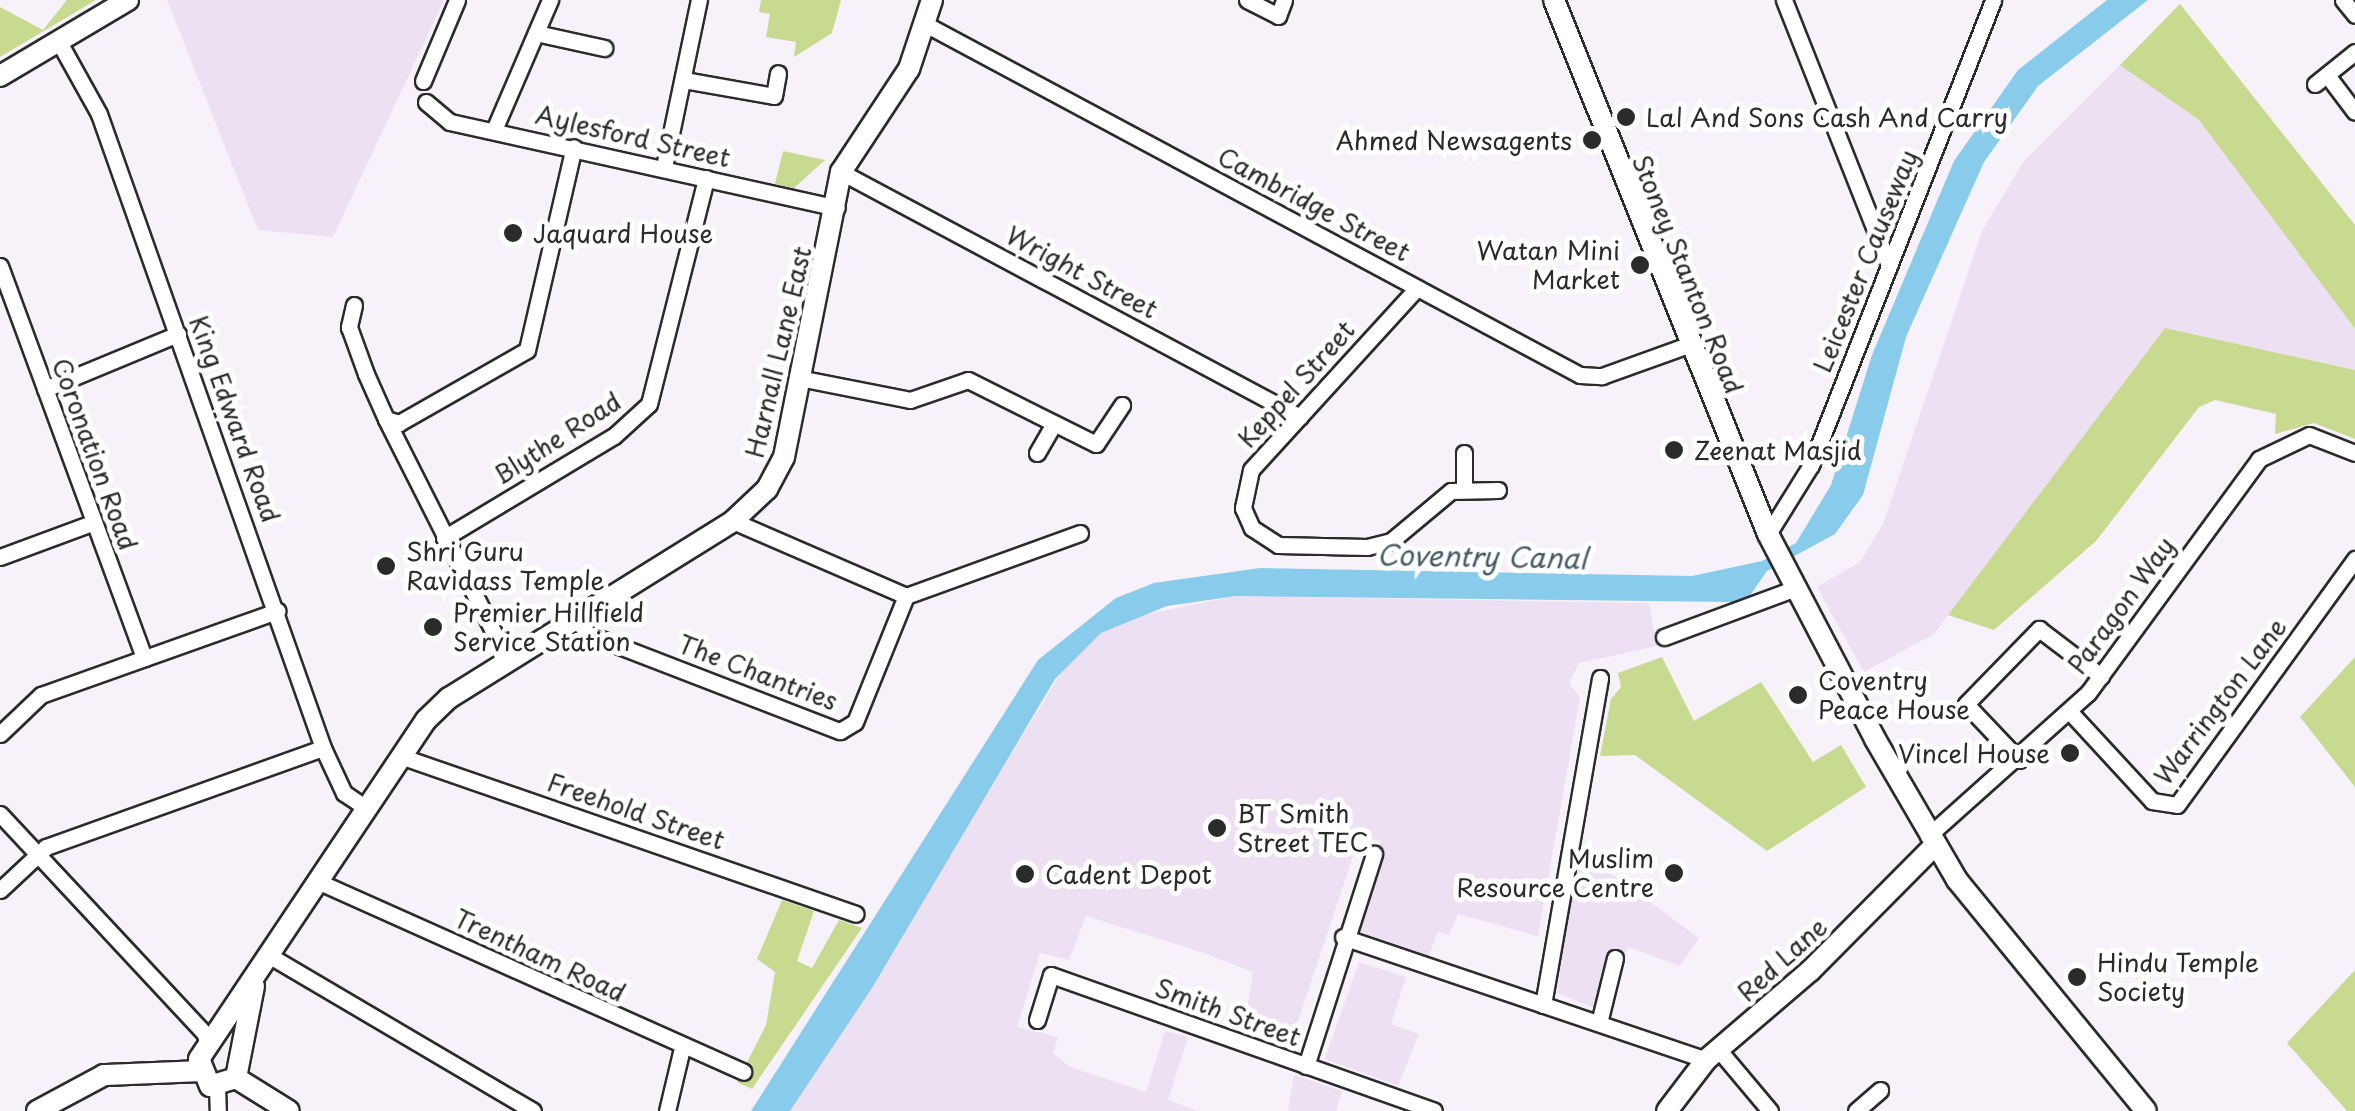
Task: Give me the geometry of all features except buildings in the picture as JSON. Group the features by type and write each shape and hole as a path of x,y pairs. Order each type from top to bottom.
{"main road":[{"path":"0,76 128,0"},
{"name":"Harnall Lane East","path":"198,1071 400,756 448,698 733,520 777,474 841,172 909,69 932,0"},
{"name":"Stoney Stanton Road","path":"1554,0 1688,345 1770,537 1931,841 2146,1111"},
{"name":"Red Lane","path":"1667,1111 1712,1054 1931,841"},
{"name":"Harnall Lane East","path":"230,1074 254,986"},
{"path":"211,1046 230,1074 290,1111"},
{"path":"37,1111 104,1076 198,1071 230,1074"}],"street":[{"path":"425,74 457,0"},
{"path":"494,130 550,0"},
{"path":"664,166 699,0"},
{"path":"1247,0 1281,8"},
{"path":"1784,0 1889,265"},
{"name":"Leicester Causeway","path":"1770,537 1810,468 1993,0"},
{"path":"2343,0 2355,15"},
{"name":"Cambridge Street","path":"925,24 1580,376 1602,376 1688,345"},
{"path":"536,33 604,48"},
{"name":"King Edward Road","path":"59,42 99,114 323,748 344,793 366,808"},
{"path":"2355,52 2321,79 2355,112"},
{"path":"684,80 774,96 778,73"},
{"name":"Aylesford Street","path":"426,102 450,122 664,166 836,208"},
{"path":"386,419 399,423 527,350 574,147"},
{"name":"Wright Street","path":"841,172 1300,417"},
{"name":"Blythe Road","path":"444,538 614,436 649,404 706,178"},
{"name":"Coronation Road","path":"0,266 144,658"},
{"name":"Keppel Street","path":"1417,288 1300,417 1244,489 1252,528 1278,545 1382,545 1464,488"},
{"path":"354,305 349,328 386,419 509,662"},
{"path":"45,390 178,334"},
{"path":"799,378 910,400 968,380 1096,444 1122,405"},
{"path":"1037,453 1054,424"},
{"name":"Paragon Way","path":"1931,841 2070,712 2101,676 2259,459 2309,435 2355,453"},
{"path":"1464,453 1464,488 1498,490"},
{"path":"733,520 906,596 1080,533"},
{"path":"0,557 92,523"},
{"name":"Warrington Lane","path":"2070,712 2152,801 2177,805 2355,559"},
{"path":"1664,637 1795,585"},
{"name":"The Chantries","path":"576,619 588,634 840,731 855,722 906,596"},
{"path":"0,734 41,696 277,611"},
{"path":"2019,760 1966,704 2039,629 2101,676"},
{"path":"1543,1005 1600,678"},
{"path":"0,890 37,854 323,748"},
{"name":"Freehold Street","path":"400,756 855,914"},
{"path":"0,814 211,1046"},
{"path":"1306,1066 1343,937 1374,854"},
{"name":"Trentham Road","path":"317,880 682,1048 743,1072"},
{"path":"1343,937 1599,1023 1712,1054 1770,1111"},
{"path":"270,956 533,1111"},
{"path":"1599,1023 1616,958"},
{"name":"Smith Street","path":"1037,1020 1051,975 1434,1111"},
{"path":"667,1111 682,1048"},
{"path":"218,1111 230,1074"},
{"path":"1856,1111 1880,1090"}],"shaded area":[{"path":"167,0 444,0 333,237 258,230"},
{"path":"2120,65 2199,120 2355,329 2355,370 2165,328 1934,634 1864,672 1817,587 1860,562 1883,524 1982,231 2024,161"},
{"path":"1236,596 1649,603 1657,646 1579,663 1569,683 1580,697 1538,936 1458,914 1449,935 1438,931 1429,956 1355,930 1381,841 1360,836 1291,1042 1244,1027 1253,972 1201,952 1086,916 1069,960 1040,953 1017,1027 1058,1037 1053,1053 1070,1067 1146,1092 1165,1031 1188,1037 1168,1100 1199,1111 790,1111 1068,662 1101,633 1142,615"},
{"path":"1578,849 1699,938 1680,966 1628,947 1607,1013 1557,993"},
{"path":"1359,962 1406,977 1391,1024 1419,1034 1398,1086 1325,1059"},
{"path":"1294,1075 1342,1091 1336,1111 1288,1111"}],"green space":[{"path":"67,0 96,0 0,57 0,7 43,30"},
{"path":"761,0 841,0 832,33 794,57 796,42 766,37 770,14 759,12"},
{"path":"2180,4 2355,225 2355,329 2199,120 2120,65"},
{"path":"783,151 825,160 794,188 775,184"},
{"path":"2165,328 2355,370 2355,439 2314,423 2275,434 2276,414 2215,400 2199,407 2096,541 1994,630 1948,615"},
{"path":"1662,657 1694,721 1761,682 1813,762 1841,745 1866,787 1767,851 1635,755 1600,756 1611,699 1621,687 1618,673"},
{"path":"2355,657 2355,787 2300,717"},
{"path":"782,900 814,911 797,961 812,968 839,920 862,928 752,1089 737,1082 766,1025 775,972 757,959"},
{"path":"2355,970 2355,1111 2347,1111 2287,1043"}],"water":[{"path":"2107,0 2148,0 2038,86 1984,162 1906,337 1863,495 1835,534 1767,571 1749,597 1733,602 1236,596 1167,606 1101,633 1055,679 872,988 790,1111 751,1111 1038,660 1116,598 1154,583 1260,568 1692,576 1762,561 1796,543 1831,485 1872,355 1954,161 2018,70"}],"place":[{"name":"Lal And Sons Cash And Carry","path":"1626,117"},
{"name":"Ahmed Newsagents","path":"1592,140"},
{"name":"Jaquard House","path":"513,233"},
{"name":"Watan Mini Market","path":"1640,265"},
{"name":"Zeenat Masjid","path":"1674,450"},
{"name":"Shri Guru Ravidass Temple","path":"386,566"},
{"name":"Premier Hillfield Service Station","path":"433,627"},
{"name":"Coventry Peace House","path":"1798,695"},
{"name":"Vincel House","path":"2070,753"},
{"name":"BT Smith Street TEC","path":"1217,828"},
{"name":"Muslim Resource Centre","path":"1674,873"},
{"name":"Cadent Depot","path":"1025,874"},
{"name":"Hindu Temple Society","path":"2077,977"}],"water label":[{"name":"Coventry Canal","path":"1482,556"}]}
